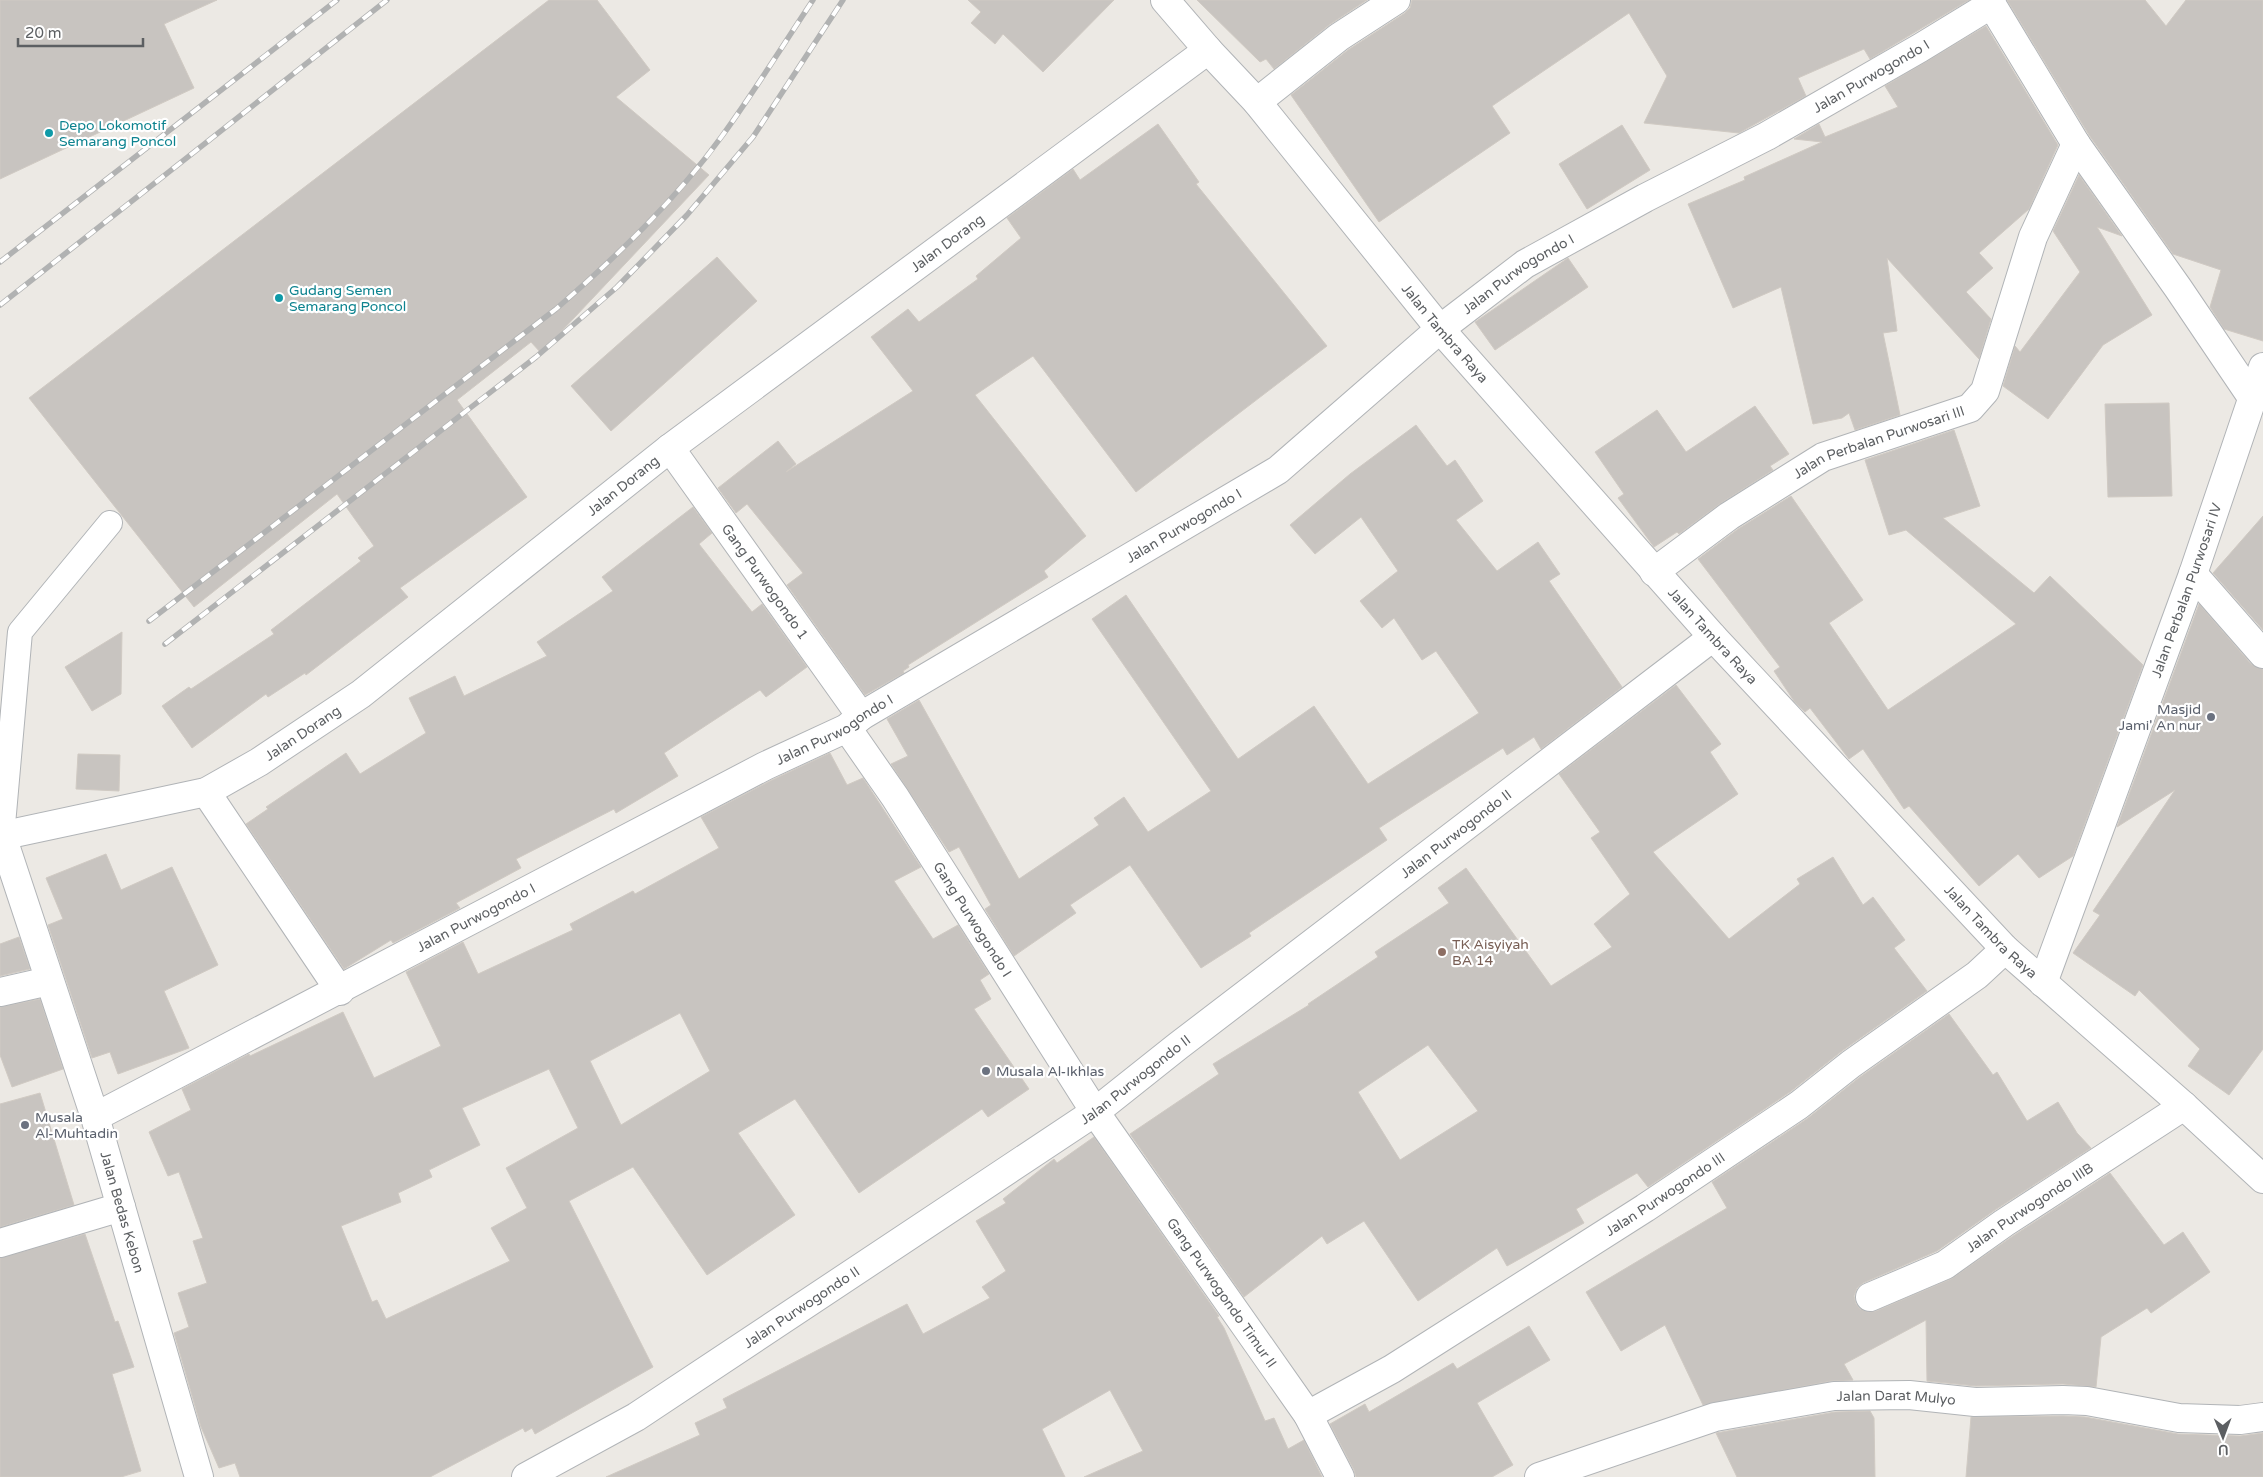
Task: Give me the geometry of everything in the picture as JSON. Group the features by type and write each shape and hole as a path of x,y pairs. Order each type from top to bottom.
{"street":[{"name":"Jalan Tambra Raya","path":"1165,0 1208,50 1257,102 1440,329 1713,637 2005,948 2184,1106 2261,1170"},
{"path":"1257,102 1339,37 1396,0"},
{"path":"1990,2 2076,144 2178,288 2252,399"},
{"name":"Jalan Purwogondo I","path":"95,1117 340,991 765,766 854,722 1278,470 1440,329 1525,264 1645,198 1767,136 1920,48 1990,2"},
{"name":"Jalan Dorang","path":"1,836 206,792 258,762 361,694 670,448 1208,50"},
{"name":"Jalan Perbalan Purwosari III","path":"1654,572 1729,516 1823,457 1970,408 1985,391 2032,237 2076,144"},
{"name":"Jalan Perbalan Purwosari IV","path":"2044,983 2193,574 2263,367"},
{"name":"Gang Purwogondo 1","path":"670,448 854,722"},
{"path":"2193,574 2263,654"},
{"name":"Jalan Purwogondo II","path":"526,1477 636,1417 1095,1112 1186,1040 1713,637"},
{"name":"Gang Purwogondo I","path":"854,722 895,797 1095,1112"},
{"path":"206,792 340,991"},
{"name":"Jalan Bedas Kebon","path":"1,836 95,1117 199,1477"},
{"name":"Jalan Purwogondo III","path":"1308,1415 1392,1369 1645,1208 1799,1105 1851,1064 1977,975 2005,948"},
{"path":"0,992 49,981"},
{"name":"Jalan Purwogondo IIIB","path":"1870,1297 1945,1265 2004,1223 2184,1106"},
{"name":"Gang Purwogondo Timur II","path":"1095,1112 1308,1415 1340,1477"},
{"path":"0,1243 121,1207"},
{"name":"Jalan Darat Mulyo","path":"1539,1477 1647,1439 1714,1418 1834,1396 1909,1395 1975,1402 2087,1401 2179,1418 2240,1420 2263,1417"}],"lane":[{"path":"1,836 20,632 110,523"}],"building":[{"name":"Depo Lokomotif Semarang Poncol","path":"0,0 217,0 164,24 194,88 0,179"},
{"name":"Gudang Semen Semarang Poncol","path":"549,0 597,0 650,70 616,97 709,175 541,353 531,342 457,400 527,497 400,588 408,597 306,675 305,673 268,697 266,694 192,748 162,706 274,634 271,630 361,561 358,558 374,546 337,494 194,607 29,398"},
{"path":"968,0 1114,0 1043,72 1003,34 995,44 971,23 981,12"},
{"path":"1197,0 1367,0 1329,25 1274,69 1266,59 1260,62"},
{"path":"1412,0 1969,0 1870,59 1864,49 1798,78 1806,96 1739,133 1644,123 1667,76 1629,13 1492,106 1510,133 1379,222 1291,95 1348,50 1405,13 1410,8"},
{"path":"2007,0 2145,0 2166,26 2186,0 2263,0 2263,341 2224,329 2210,307 2221,270 2173,254 2089,135"},
{"path":"1986,26 2058,145 2029,209 1979,253 1993,268 1966,292 1991,319 1979,359 1887,258 1897,331 1883,333 1900,415 1855,430 1849,413 1842,418 1813,424 1781,287 1733,308 1688,204 1745,180 1744,177 1822,142 1794,139 1819,124 1825,137 1898,107 1885,86"},
{"path":"1158,124 1199,182 1196,184 1327,346 1136,492 1033,356 975,395 1086,536 1044,571 1048,577 908,665 909,667 903,671 904,673 865,695 787,585 803,573 747,504 736,513 718,488 778,441 796,464 786,472 913,391 871,337 908,309 919,322 978,279 976,276 1021,238 1007,218 1073,169 1080,180"},
{"path":"1622,125 1650,170 1587,209 1559,164"},
{"path":"2079,175 2122,236 2097,227 2152,315 2103,345 2048,419 2003,386 2015,346 2020,352 2080,272 2053,231"},
{"path":"717,257 757,301 611,431 571,386"},
{"path":"1568,258 1588,287 1495,350 1475,322"},
{"path":"2169,403 2172,496 2108,497 2105,404"},
{"path":"1755,406 1789,454 1770,466 1773,470 1721,503 1679,534 1677,532 1654,547 1618,498 1624,494 1595,452 1657,410 1686,452"},
{"path":"1416,425 1447,466 1455,460 1483,501 1456,520 1497,571 1538,542 1560,574 1549,581 1622,687 1541,749 1534,737 1507,755 1503,748 1379,828 1387,840 1249,933 1251,936 1201,968 1130,865 1070,905 1076,913 1014,956 985,909 991,905 959,847 949,852 891,764 908,756 887,719 919,700 1019,879 1099,825 1094,818 1124,797 1148,832 1211,791 1092,619 1126,595 1238,759 1314,706 1368,784 1479,713 1436,651 1422,660 1394,618 1382,628 1360,601 1398,571 1361,517 1315,554 1290,525 1350,474"},
{"path":"1954,430 1980,506 1943,518 2034,593 2050,576 2143,665 2073,856 2039,878 2018,854 1979,886 1909,806 1904,809 1863,749 1849,759 1810,708 1805,712 1794,701 1774,671 1780,667 1698,559 1738,529 1791,496 1863,600 1829,623 1888,710 2016,624 1906,530 1889,535 1865,460"},
{"path":"693,507 712,533 699,544 752,612 762,604 807,667 766,697 760,690 664,753 678,776 616,813 614,809 516,859 521,868 456,903 460,908 393,943 391,940 344,969 246,824 268,809 266,807 346,753 360,774 426,733 409,698 455,676 464,696 547,656 537,642 613,591 602,577"},
{"path":"2263,516 2263,630 2213,573"},
{"path":"2199,604 2251,664 2263,669 2263,1049 2229,1095 2188,1066 2200,1049 2139,990 2135,996 2073,953 2100,915 2093,911 2175,790 2117,827"},
{"path":"122,632 121,694 92,711 65,667"},
{"path":"1676,685 1721,744 1710,752 1738,794 1653,852 1729,939 1800,884 1797,879 1833,857 1863,905 1873,897 1905,940 1894,948 1927,991 1842,1051 1790,1092 1648,1187 1637,1173 1576,1209 1584,1223 1507,1266 1497,1248 1418,1301 1364,1221 1327,1244 1322,1236 1244,1297 1130,1134 1219,1074 1213,1064 1309,1005 1378,957 1375,952 1449,903 1438,888 1466,868 1551,986 1612,947 1594,924 1630,894 1591,838 1600,832 1559,774","holes":["1428,1045 1478,1111 1400,1160 1358,1092"]},
{"path":"830,753 847,785 863,778 921,867 894,881 933,939 958,925 989,974 980,980 991,999 974,1009 1029,1089 988,1117 982,1109 859,1193 795,1099 738,1133 795,1215 707,1275 633,1167 569,1201 653,1367 535,1434 532,1428 525,1432 523,1428 430,1477 240,1477 235,1463 219,1468 201,1427 174,1333 189,1327 178,1293 207,1283 193,1241 203,1238 179,1172 168,1176 149,1132 191,1110 182,1089 249,1054 250,1056 343,1012 374,1078 441,1046 406,972 463,942 478,974 573,930 570,924 633,891 635,894 719,848 701,817 772,780","holes":["680,1013 710,1071 621,1125 590,1061","549,1069 578,1128 506,1168 527,1208 491,1228 510,1261 386,1319 377,1300 372,1302 341,1226 401,1202 398,1193 432,1177 429,1170 480,1145 462,1108"]},
{"path":"78,754 120,755 119,791 76,789"},
{"path":"106,854 121,890 172,867 218,965 164,991 189,1048 118,1074 110,1052 92,1058 48,925 63,919 46,878"},
{"path":"19,937 30,969 0,976 0,944"},
{"path":"40,999 63,1069 12,1087 0,1055 0,1007"},
{"path":"1949,1014 1993,1075 1997,1072 2027,1121 2058,1102 2077,1133 2091,1148 1995,1210 1937,1251 1863,1283 1857,1288 1854,1296 1856,1304 1860,1309 1868,1312 1876,1311 1951,1279 2110,1173 2164,1245 2183,1232 2210,1272 2151,1313 2147,1308 2101,1337 2096,1387 2063,1384 1976,1386 1927,1381 1926,1320 1844,1364 1853,1380 1831,1381 1703,1405 1665,1325 1621,1351 1586,1292 1727,1208 1712,1182 1808,1118 1860,1077"},
{"path":"40,1093 74,1205 0,1227 0,1104"},
{"path":"1094,1137 1219,1316 1217,1317 1224,1328 1265,1421 1274,1418 1288,1449 1304,1440 1322,1477 1084,1477 1143,1451 1110,1390 1042,1429 1065,1477 606,1477 700,1435 695,1423 727,1408 723,1399 907,1304 923,1334 990,1298 982,1287 1006,1271 976,1221 1006,1203 1003,1199 1054,1159 1057,1163"},
{"path":"85,1234 115,1322 118,1321 134,1367 112,1374 141,1471 121,1477 0,1477 0,1258"},
{"path":"1529,1326 1550,1360 1477,1403 1513,1465 1492,1477 1356,1477 1330,1424 1365,1404 1369,1412 1453,1363 1457,1369"},
{"path":"1870,1411 1874,1418 1875,1477 1737,1477 1716,1433 1835,1412"},
{"path":"1971,1417 2085,1417 2178,1434 2240,1436 2263,1433 2263,1477 1966,1477"}],"railway":[{"path":"0,262 337,0"},
{"path":"0,305 387,0"},
{"path":"149,621 556,309 601,269 665,206 704,160 746,103 813,0"},
{"path":"165,644 536,357 617,287 687,215 753,137 843,0"}],"place":[{"name":"Depo Lokomotif Semarang Poncol","path":"49,133"},
{"name":"Gudang Semen Semarang Poncol","path":"279,298"},
{"name":"Masjid Jami' An nur","path":"2211,717"},
{"name":"TK Aisyiyah BA 14","path":"1442,952"},
{"name":"Musala Al-Ikhlas","path":"986,1071"},
{"name":"Musala Al-Muhtadin","path":"25,1125"}]}
